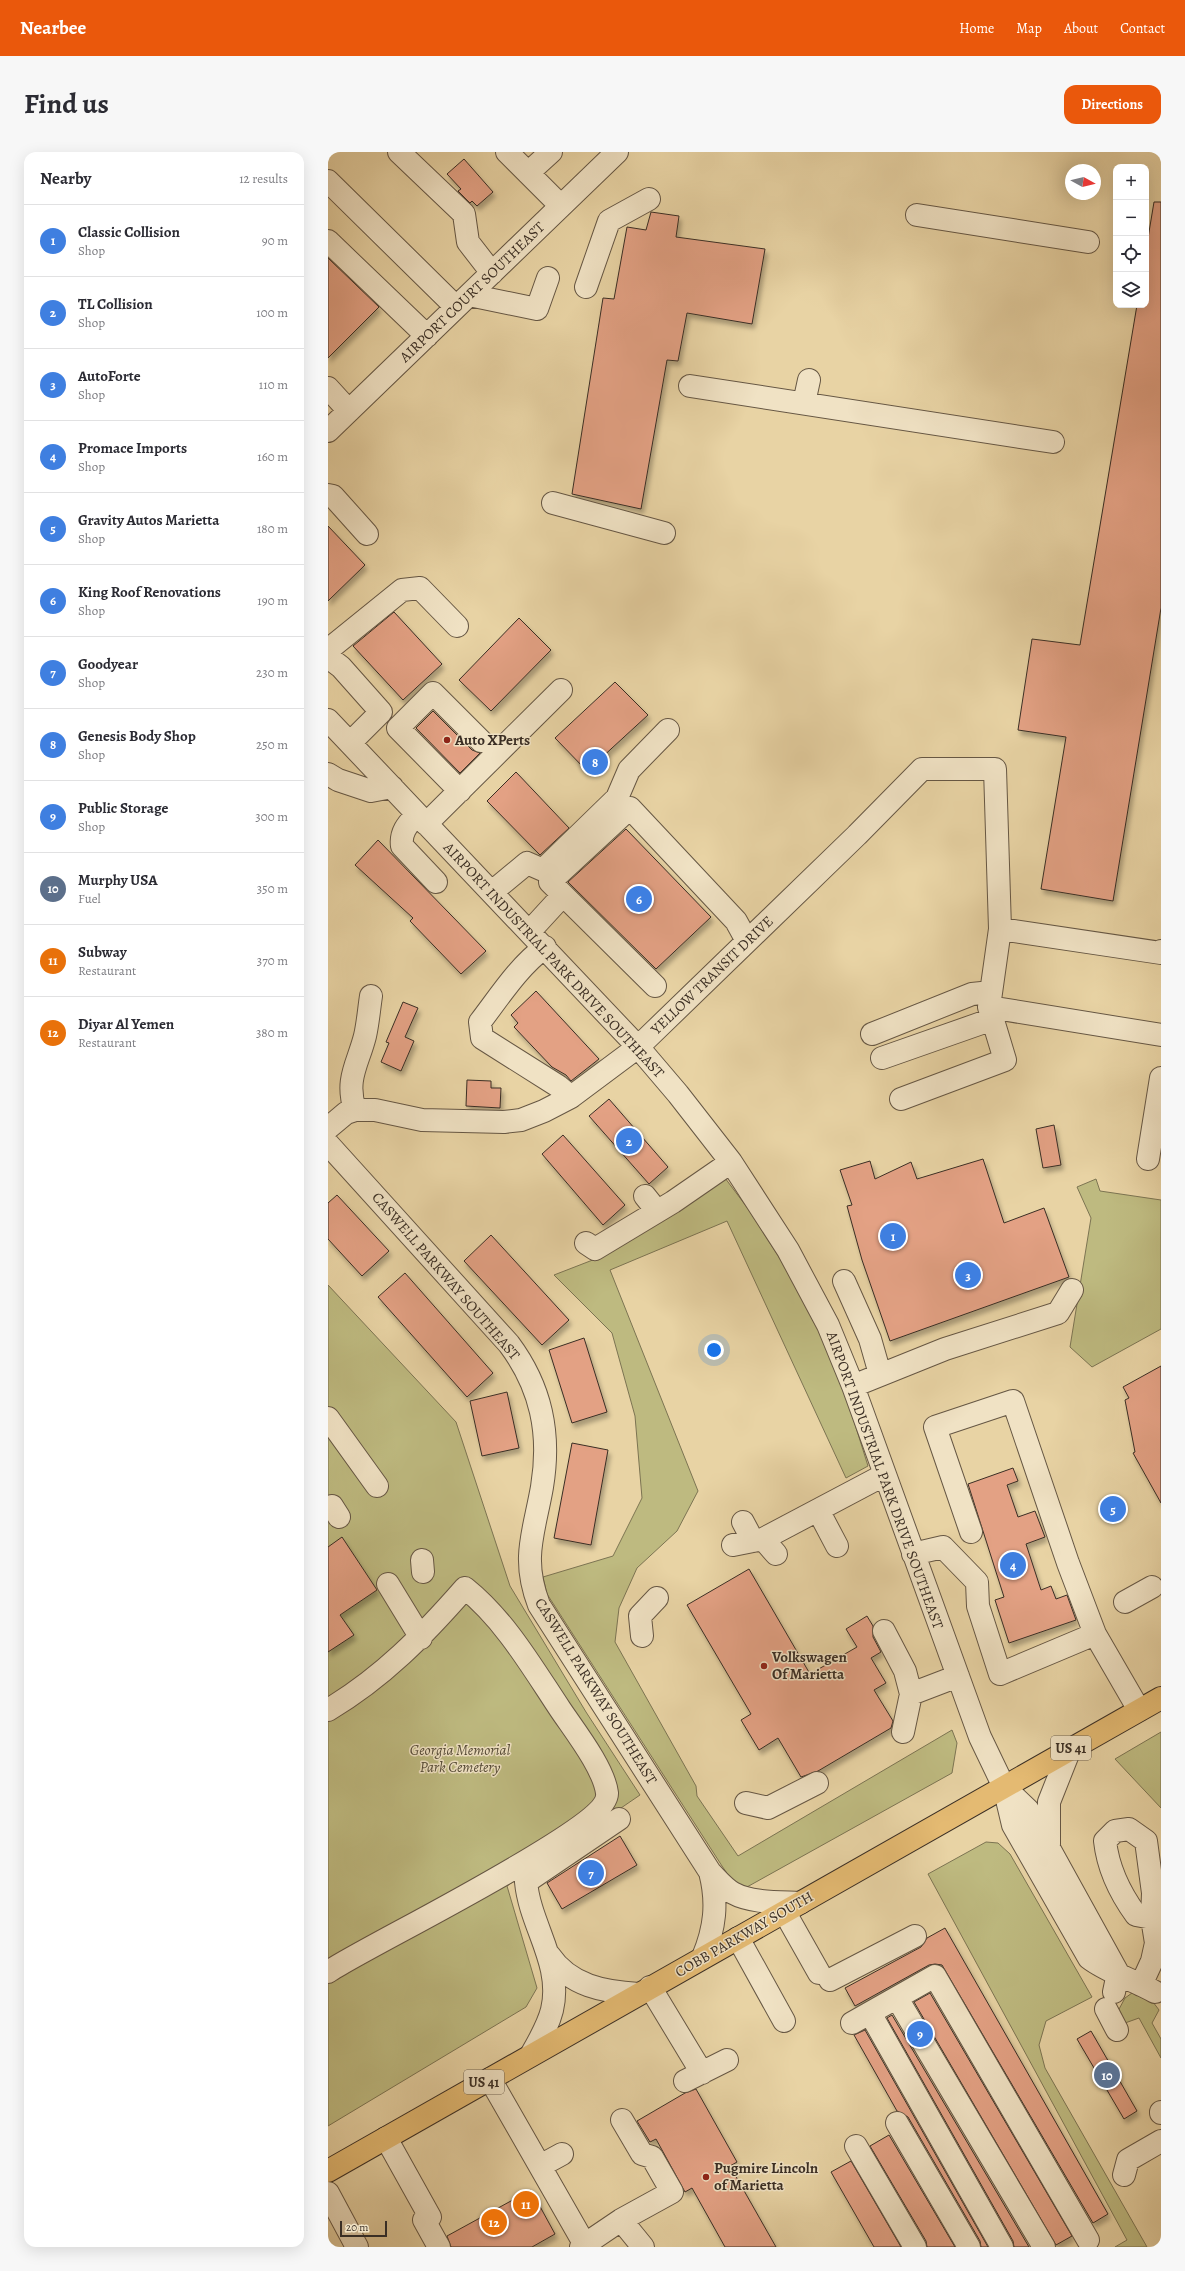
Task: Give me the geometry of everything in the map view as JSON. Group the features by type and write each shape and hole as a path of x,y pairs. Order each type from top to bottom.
{"main road":[{"name":"COBB PARKWAY SOUTH","path":"328,2171 1161,1698"}],"street":[{"path":"399,152 464,214 468,242 492,273"},
{"path":"507,152 561,206"},
{"path":"528,173 551,152"},
{"name":"AIRPORT COURT SOUTHEAST","path":"328,431 617,152"},
{"path":"328,181 462,301 537,309 548,278"},
{"path":"586,286 609,221 649,199"},
{"path":"916,215 1088,242"},
{"path":"328,241 427,336"},
{"path":"804,403 809,380"},
{"path":"690,386 1053,442"},
{"path":"328,388 349,411"},
{"path":"328,495 333,496 367,534"},
{"path":"553,503 664,533"},
{"path":"328,650 402,590 420,588 457,626"},
{"path":"328,657 341,667 381,712 350,743"},
{"path":"436,882 402,846 401,839 404,828 422,819 460,791 561,690"},
{"path":"460,791 398,728 433,693 481,741"},
{"name":"AIRPORT INDUSTRIAL PARK DRIVE SOUTHEAST","path":"328,720 537,939 572,987 604,1021 638,1047 731,1162 788,1250 828,1326 853,1386 980,1737 1004,1787"},
{"path":"492,892 527,863 543,870 617,798 628,770 668,730"},
{"name":"YELLOW TRANSIT DRIVE","path":"328,1128 346,1113 355,1110 375,1110 422,1120 504,1122 521,1120 544,1111 571,1097 638,1047 857,835 922,769 995,769 1000,929"},
{"path":"328,774 338,780 371,791 392,787"},
{"path":"655,986 550,882 630,808 736,921 747,941"},
{"path":"563,895 537,939 533,955 510,981 480,1022 482,1038 558,1086 571,1097"},
{"path":"901,1099 1005,1060 991,1006 1000,929 1161,953"},
{"path":"872,1034 972,994 991,1006 1161,1035"},
{"path":"355,1110 350,1095 352,1076 365,1036 371,996"},
{"path":"882,1058 991,1006"},
{"path":"1148,1159 1161,1078"},
{"name":"CASWELL PARKWAY SOUTHEAST","path":"328,1144 489,1320 523,1363 538,1397 546,1437 542,1487 529,1559 531,1584 539,1605 710,1872 724,1886 737,1895 792,1907"},
{"path":"586,1243 595,1249 651,1204 731,1162"},
{"path":"844,1281 870,1339 880,1374"},
{"path":"853,1386 946,1349 1058,1313 1072,1290"},
{"path":"971,1532 935,1427 1013,1401 1068,1563 1095,1634 1139,1710"},
{"path":"328,1418 377,1486"},
{"path":"753,1540 818,1510 884,1475"},
{"path":"818,1510 837,1546"},
{"path":"913,1554 943,1547 977,1582 978,1606 1000,1674 1095,1634"},
{"path":"395,1587 421,1638"},
{"path":"1125,1602 1152,1587"},
{"path":"328,1710 360,1690 421,1638 465,1588 480,1600 516,1643 594,1759 607,1794 604,1805 573,1831 528,1861 328,1972"},
{"path":"642,1636 640,1616 657,1598"},
{"path":"884,1631 905,1671 911,1694 903,1732"},
{"path":"911,1694 958,1676"},
{"path":"1050,1847 1049,1802 1070,1749"},
{"path":"746,1803 768,1808 818,1783"},
{"path":"1004,1787 1028,1810 1050,1847 1113,1991 1117,2030"},
{"path":"1004,1787 1013,1826 1085,1953 1098,1965 1113,1991"},
{"path":"531,2055 549,2020 554,1999 554,1974 528,1898 526,1882 619,1819"},
{"name":"CASWELL PARKWAY SOUTHEAST","path":"703,1958 710,1941 715,1914 716,1897 710,1872"},
{"path":"792,1907 824,1976 915,1936"},
{"path":"1113,1991 1148,1988 1156,1943 1152,1918"},
{"path":"738,1938 784,2021"},
{"path":"548,1954 561,1970 580,1983 610,1991 645,1991 693,2077 727,2060"},
{"path":"1002,2247 861,2018 935,1976 1088,2240"},
{"path":"896,1998 1044,2247"},
{"path":"490,2079 540,2166 583,2246 621,2220 672,2192 652,2157 642,2154 622,2120"},
{"path":"897,2123 969,2247"},
{"path":"386,2138 427,2219 438,2247"},
{"path":"1124,2175 1128,2160 1161,2141"},
{"path":"856,2146 915,2247"},
{"path":"540,2166 562,2154"},
{"path":"328,2194 357,2247"},
{"path":"621,2220 643,2247"}],"green space":[{"path":"725,1178 749,1210 810,1306 844,1389 868,1466 846,1478 727,1221 610,1270 698,1491 677,1531 637,1568 619,1608 615,1642 696,1786 697,1796 738,1856 952,1730 957,1743 952,1773 747,1887 733,1882 722,1866 547,1594 543,1577 613,1556 642,1498 635,1416 612,1333 554,1275 603,1256"},
{"path":"1096,1179 1100,1191 1161,1200 1161,1329 1092,1367 1070,1347 1091,1218 1077,1187"},
{"name":"Georgia Memorial Park Cemetery","path":"328,1285 456,1422 510,1586 586,1712 640,1795 507,1886 537,1988 526,2007 328,2126"},
{"path":"1161,1732 1161,1808 1115,1759"},
{"path":"986,1842 998,1843 1010,1854 1092,1997 1046,2021 1039,2045 1045,2068 1147,2247 1115,2247 1127,2240 928,1874"},
{"path":"1132,1993 1153,2002 1159,2010 1152,2023 1161,2039 1161,2058 1139,2018 1125,2023 1118,2011 1125,1998"}],"building":[{"path":"464,159 493,192 477,206 472,201 470,203 458,191 461,189 447,174"},
{"path":"1154,202 1161,202 1161,608 1113,901 1041,889 1066,737 1018,730 1032,639 1080,645 1136,308 1149,308 1149,232"},
{"path":"651,212 679,216 676,237 765,249 752,324 687,313 678,361 667,360 641,509 572,494 603,298 614,299 627,227 646,230"},
{"path":"328,258 379,307 328,358"},
{"path":"328,526 365,565 328,601"},
{"path":"394,612 442,664 403,700 353,646"},
{"path":"519,618 551,650 491,711 459,680"},
{"path":"615,682 648,715 587,771 555,738"},
{"name":"Auto XPerts","path":"433,711 472,750 480,753 460,773 416,728"},
{"path":"516,772 569,828 540,855 487,801"},
{"path":"626,829 711,917 656,969 568,882"},
{"path":"378,840 486,951 461,974 410,921 413,918 355,865"},
{"path":"536,991 599,1059 571,1081 566,1075 552,1067 514,1027 518,1023 511,1015"},
{"path":"403,1002 418,1008 405,1037 414,1041 401,1071 381,1062 389,1043 386,1042"},
{"path":"467,1080 491,1081 491,1088 501,1088 500,1108 466,1106"},
{"path":"609,1099 668,1167 649,1184 589,1116"},
{"path":"1054,1125 1061,1165 1043,1168 1036,1129"},
{"path":"563,1135 625,1205 603,1225 542,1154"},
{"path":"983,1159 1004,1223 1044,1208 1069,1277 890,1341 862,1260 847,1206 852,1205 840,1170 870,1161 875,1179 911,1162 917,1179"},
{"path":"337,1195 389,1251 362,1276 328,1239 328,1203"},
{"path":"491,1235 569,1320 542,1345 464,1261"},
{"path":"405,1273 493,1373 467,1397 378,1297"},
{"path":"584,1338 607,1412 572,1423 549,1350"},
{"path":"1161,1366 1161,1503 1133,1453 1135,1452 1125,1400 1129,1398 1123,1387"},
{"path":"507,1392 519,1448 482,1456 470,1401"},
{"path":"572,1443 608,1450 591,1545 554,1538"},
{"path":"1013,1468 1018,1481 1007,1485 1018,1517 1035,1511 1045,1537 1026,1544 1041,1590 1051,1586 1056,1599 1067,1595 1076,1620 1009,1643 995,1600 1004,1597 968,1484"},
{"path":"342,1537 377,1590 340,1615 354,1635 328,1652 328,1547"},
{"name":"Volkswagen Of Marietta","path":"749,1569 810,1674 857,1647 846,1629 867,1616 873,1626 873,1637 881,1652 871,1658 886,1683 874,1690 893,1721 891,1728 818,1771 801,1777 778,1738 759,1750 741,1720 751,1714 687,1605"},
{"path":"620,1836 637,1865 562,1909 547,1883"},
{"path":"945,1928 1108,2214 1093,2223 942,1965 929,1965 855,2006 845,1988 921,1947 927,1938"},
{"path":"930,1993 1072,2236 1056,2245 914,2002"},
{"path":"892,2015 1029,2247 1014,2247 1013,2241 887,2018"},
{"path":"865,2030 988,2247 981,2247 980,2241 908,2117 897,2111 854,2035"},
{"path":"1091,2031 1137,2111 1124,2119 1077,2039"},
{"name":"Pugmire Lincoln of Marietta","path":"696,2089 737,2162 730,2166 776,2247 725,2247 692,2188 685,2192 656,2139 650,2142 637,2121 685,2093"},
{"path":"889,2135 955,2247 927,2247 926,2241 870,2146"},
{"path":"851,2161 901,2247 874,2247 831,2172"},
{"path":"531,2190 555,2234 532,2247 451,2247 447,2236"}],"place":[{"name":"Auto XPerts","path":"447,740"},
{"name":"Genesis Body Shop","path":"595,762"},
{"name":"King Roof Renovations","path":"639,899"},
{"name":"TL Collision","path":"629,1141"},
{"name":"Classic Collision","path":"893,1236"},
{"name":"AutoForte","path":"968,1275"},
{"name":"Gravity Autos Marietta","path":"1113,1509"},
{"name":"Promace Imports","path":"1013,1565"},
{"name":"Volkswagen Of Marietta","path":"764,1666"},
{"name":"Goodyear","path":"591,1873"},
{"name":"Public Storage","path":"920,2034"},
{"name":"Murphy USA","path":"1107,2075"},
{"name":"Pugmire Lincoln of Marietta","path":"706,2177"},
{"name":"Subway","path":"526,2204"},
{"name":"Diyar Al Yemen","path":"494,2222"}]}
